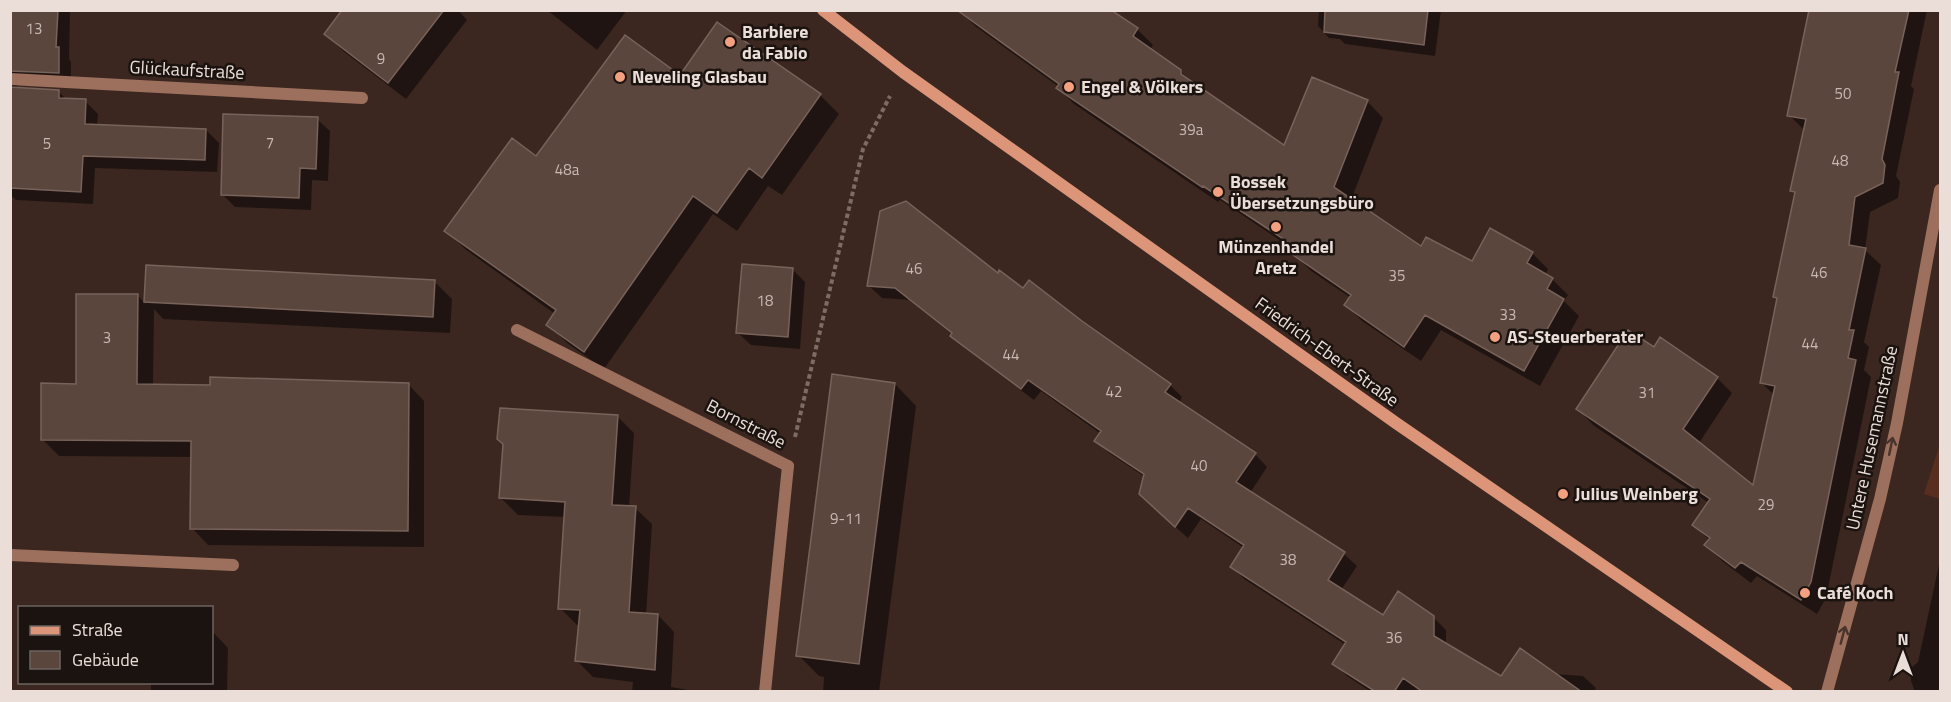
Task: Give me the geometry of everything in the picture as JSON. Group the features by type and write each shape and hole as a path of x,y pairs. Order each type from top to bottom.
{"main road":[{"name":"Friedrich-Ebert-Straße","path":"823,10 903,72 1395,423 1787,692"}],"street":[{"name":"Glückaufstraße","path":"10,79 362,98"},
{"name":"Untere Husemannstraße","path":"1827,692 1880,499 1941,190"},
{"name":"Bornstraße","path":"517,330 788,466 765,692"},
{"path":"10,555 233,565"}],"path":[{"path":"788,466 862,149 903,72"}],"shaded area":[{"path":"1940,447 1940,499 1924,494"}],"building":[{"path":"10,10 58,10 56,47 59,47 59,73 10,71"},
{"path":"342,10 444,10 388,83 324,34"},
{"path":"957,10 1111,10 1138,28 1133,36 1181,70 1181,74 1284,145 1312,77 1368,100 1334,187 1421,246 1426,237 1472,261 1490,228 1533,252 1527,263 1553,278 1547,289 1564,299 1524,371 1425,315 1404,347 1344,305 1351,295 1293,255 1297,248 1056,88 1059,84"},
{"path":"1325,10 1428,10 1424,45 1324,32"},
{"path":"1809,10 1909,10 1895,72 1899,72 1882,159 1885,165 1883,183 1855,197 1849,245 1866,248 1849,330 1854,330 1848,358 1856,360 1811,582 1801,600 1741,562 1735,568 1704,545 1710,538 1692,525 1710,499 1576,409 1628,330 1654,347 1660,337 1718,377 1683,429 1753,485 1775,386 1760,383 1777,298 1773,297 1795,192 1790,191 1806,119 1787,116"},
{"path":"717,22 821,94 762,178 749,168 717,213 693,196 584,352 546,325 556,310 444,231 512,138 536,156 625,35 680,75"},
{"path":"10,87 59,90 59,98 86,99 85,124 206,129 205,160 83,156 81,192 10,188"},
{"path":"223,114 318,117 316,169 300,168 299,198 221,195"},
{"path":"906,201 998,273 999,270 1023,288 1029,280 1171,384 1165,392 1256,453 1236,482 1345,552 1328,580 1383,615 1398,591 1434,616 1434,636 1501,676 1520,648 1582,692 1423,692 1403,678 1394,692 1376,692 1332,664 1346,642 1230,567 1244,545 1188,508 1175,527 1139,494 1144,474 1094,441 1101,431 1028,380 1021,389 950,336 952,333 895,288 867,286 880,211"},
{"path":"742,264 793,268 788,337 736,333"},
{"path":"146,265 435,280 433,317 144,302"},
{"path":"76,294 138,294 137,384 210,385 210,377 409,383 408,531 190,529 191,441 41,440 41,383 76,384"},
{"path":"832,374 895,383 859,664 796,656"},
{"path":"500,408 618,415 612,505 636,506 629,612 658,614 655,670 575,661 580,610 558,609 565,502 499,498 503,444 497,439"}],"place":[{"name":"Barbiere da Fabio","path":"730,42"},
{"name":"Neveling Glasbau","path":"620,77"},
{"name":"Engel & Völkers","path":"1069,87"},
{"name":"Bossek Übersetzungsbüro","path":"1218,192"},
{"name":"Münzenhandel Aretz","path":"1276,227"},
{"name":"AS-Steuerberater","path":"1495,337"},
{"name":"Julius Weinberg","path":"1563,494"},
{"name":"Café Koch","path":"1805,593"}]}
